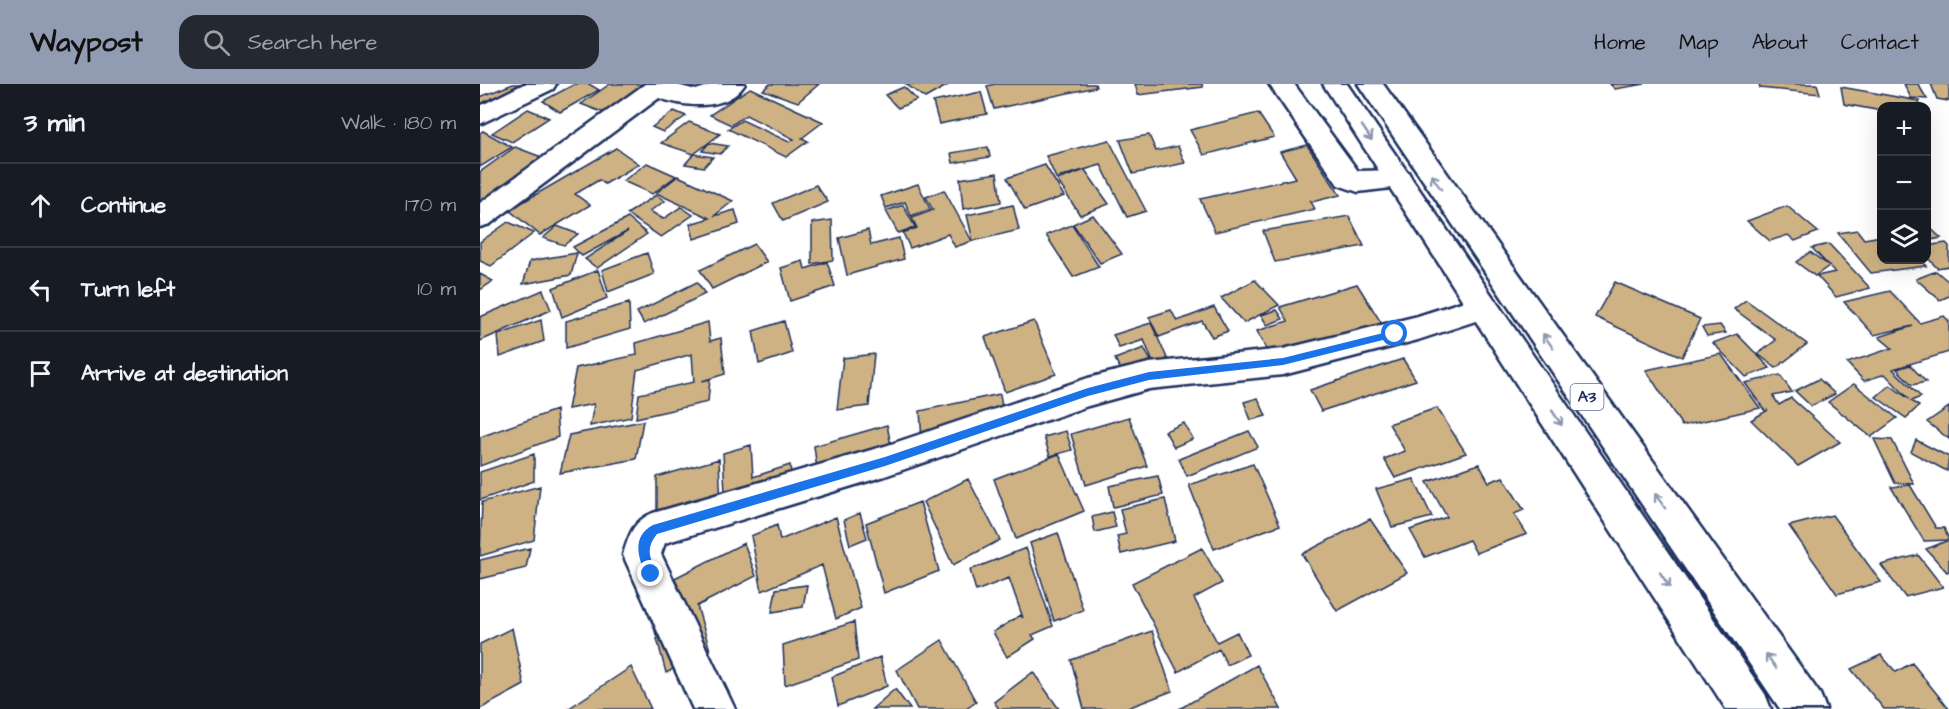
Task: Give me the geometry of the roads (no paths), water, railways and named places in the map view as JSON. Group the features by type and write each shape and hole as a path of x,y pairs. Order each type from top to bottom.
{"main road":[{"path":"480,116 544,84"},
{"path":"480,217 659,86 687,100 700,100 734,84"},
{"path":"1281,84 1348,178 1358,183 1398,179"},
{"name":"A3","path":"1335,84 1750,709"},
{"name":"A3","path":"1370,84 1805,709"},
{"path":"714,709 642,555 646,540 653,530 885,461 1088,392 1149,376 1283,362 1418,328 1483,306"}]}
